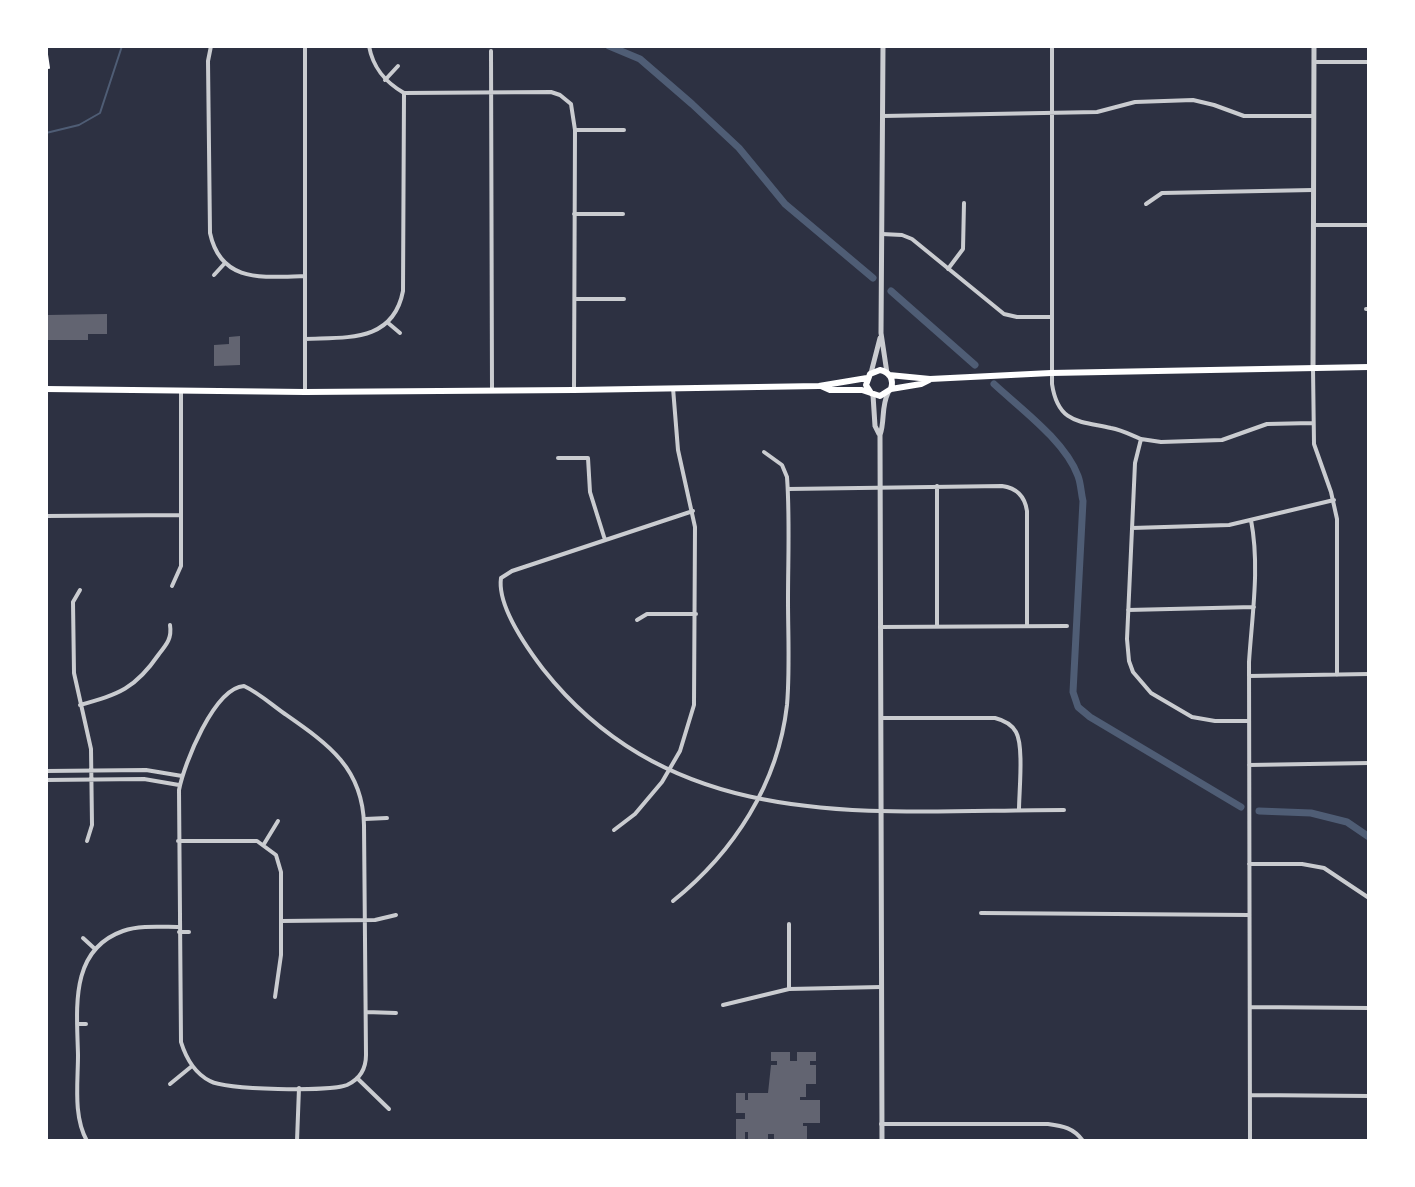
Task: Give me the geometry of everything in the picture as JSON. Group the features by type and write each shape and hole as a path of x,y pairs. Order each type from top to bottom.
{"main road":[{"path":"46,389 305,392 819,386 880,370 888,374 930,379 1051,373 1369,367"},
{"path":"888,374 892,381 889,391"},
{"path":"869,375 866,385 872,394"},
{"path":"819,386 830,390 862,390 880,396 930,379"}],"street":[{"path":"211,46 208,61 210,233 216,252 225,263 254,277 305,276"},
{"path":"305,46 305,392"},
{"path":"369,46 376,68 385,80 404,93 551,92 571,104 575,130 574,390"},
{"path":"883,46 881,333 888,374"},
{"path":"1052,46 1051,373 1054,397 1073,419 1090,426 1112,428 1141,439 1161,442 1222,440 1267,424 1312,423"},
{"path":"1314,46 1312,423 1317,456 1334,500 1337,529 1337,675"},
{"path":"491,51 492,391"},
{"path":"1314,62 1369,62"},
{"path":"385,80 398,66"},
{"path":"305,339 368,335 387,322 401,303 404,93"},
{"path":"883,116 1097,112 1135,102 1193,100 1244,116 1313,116"},
{"path":"575,130 624,130"},
{"path":"1146,204 1162,193 1313,190"},
{"path":"948,269 963,249 964,203"},
{"path":"574,214 623,214"},
{"path":"1313,225 1369,225"},
{"path":"882,234 912,239 1004,314 1051,317"},
{"path":"214,275 225,263"},
{"path":"574,299 624,299"},
{"path":"387,322 400,333"},
{"path":"869,375 881,333"},
{"path":"614,830 642,807 670,770 685,738 694,705 696,614 693,511 678,450 673,388"},
{"path":"172,586 181,566 181,390"},
{"path":"882,1141 880,435 883,403 889,391"},
{"path":"872,394 875,426 880,435"},
{"path":"1141,439 1136,458 1132,528 1129,661 1144,688 1192,717 1249,721"},
{"path":"673,901 701,878 728,848 758,800 775,757 786,706 787,477 782,465 764,452"},
{"path":"558,458 588,458 590,492 605,540"},
{"path":"937,486 937,626"},
{"path":"788,489 1002,486 1019,493 1027,511 1027,626"},
{"path":"1132,528 1222,526 1334,500"},
{"path":"693,511 512,571 501,578 501,594 513,622 546,672 581,709 613,735 670,770 712,787 758,800 813,809 1064,810"},
{"path":"46,516 181,515"},
{"path":"1250,1141 1249,676 1255,539 1251,520"},
{"path":"80,590 73,602 74,673 91,749 92,825 87,841"},
{"path":"1128,610 1254,607"},
{"path":"637,620 647,614 696,614"},
{"path":"80,705 117,694 142,678 170,638 170,625"},
{"path":"880,627 1067,626"},
{"path":"1249,676 1369,674"},
{"path":"240,686 250,689 329,746 345,763 355,782 364,819 366,1062 357,1078 341,1087 229,1087 212,1083 192,1066 183,1049 180,1031 178,841 182,776 202,729 227,693 240,686"},
{"path":"881,718 995,718 1012,726 1019,742 1019,810"},
{"path":"1249,765 1369,763"},
{"path":"46,771 146,770 182,776"},
{"path":"46,780 144,779 180,785"},
{"path":"364,819 387,818"},
{"path":"264,844 278,821"},
{"path":"178,841 248,840 264,844 276,855 279,864 281,964 275,997"},
{"path":"1249,864 1302,864 1324,868 1369,898"},
{"path":"981,913 1249,915"},
{"path":"281,921 365,920 396,915"},
{"path":"789,924 789,989"},
{"path":"87,1141 79,1117 77,1024 78,983 86,962 95,949 124,930 189,932"},
{"path":"83,938 95,949"},
{"path":"723,1005 789,989 881,987"},
{"path":"1250,1007 1369,1008"},
{"path":"366,1012 396,1013"},
{"path":"77,1024 86,1024"},
{"path":"170,1084 192,1066"},
{"path":"357,1078 389,1109"},
{"path":"297,1141 299,1088"},
{"path":"1250,1095 1369,1096"},
{"path":"881,1124 1048,1124 1069,1128 1078,1133 1083,1141"}],"path":[{"path":"46,48 49,68"}],"building":[{"path":"107,314 107,334 88,334 88,340 48,340 47,315"},
{"path":"240,336 240,365 214,366 214,345 229,344 229,337"},
{"path":"771,1052 790,1052 790,1061 797,1061 797,1052 816,1052 816,1061 810,1061 810,1065 816,1065 816,1084 806,1084 806,1097 800,1097 800,1100 820,1100 820,1123 803,1123 807,1126 807,1141 774,1141 774,1134 768,1134 768,1139 748,1139 748,1132 745,1132 745,1139 736,1139 736,1119 745,1119 745,1113 736,1113 736,1093 745,1093 745,1100 748,1100 748,1093 768,1093 771,1065 777,1065 777,1061 771,1061"}],"waterway":[{"path":"46,133 79,125 100,113 122,46"},
{"path":"609,46 640,59 692,104 739,148 785,204 873,278"},
{"path":"891,291 975,365"},
{"path":"994,384 1053,438 1072,463 1079,479 1083,501 1073,692 1078,707 1241,807"},
{"path":"1259,811 1311,813 1347,822 1369,837"}]}
